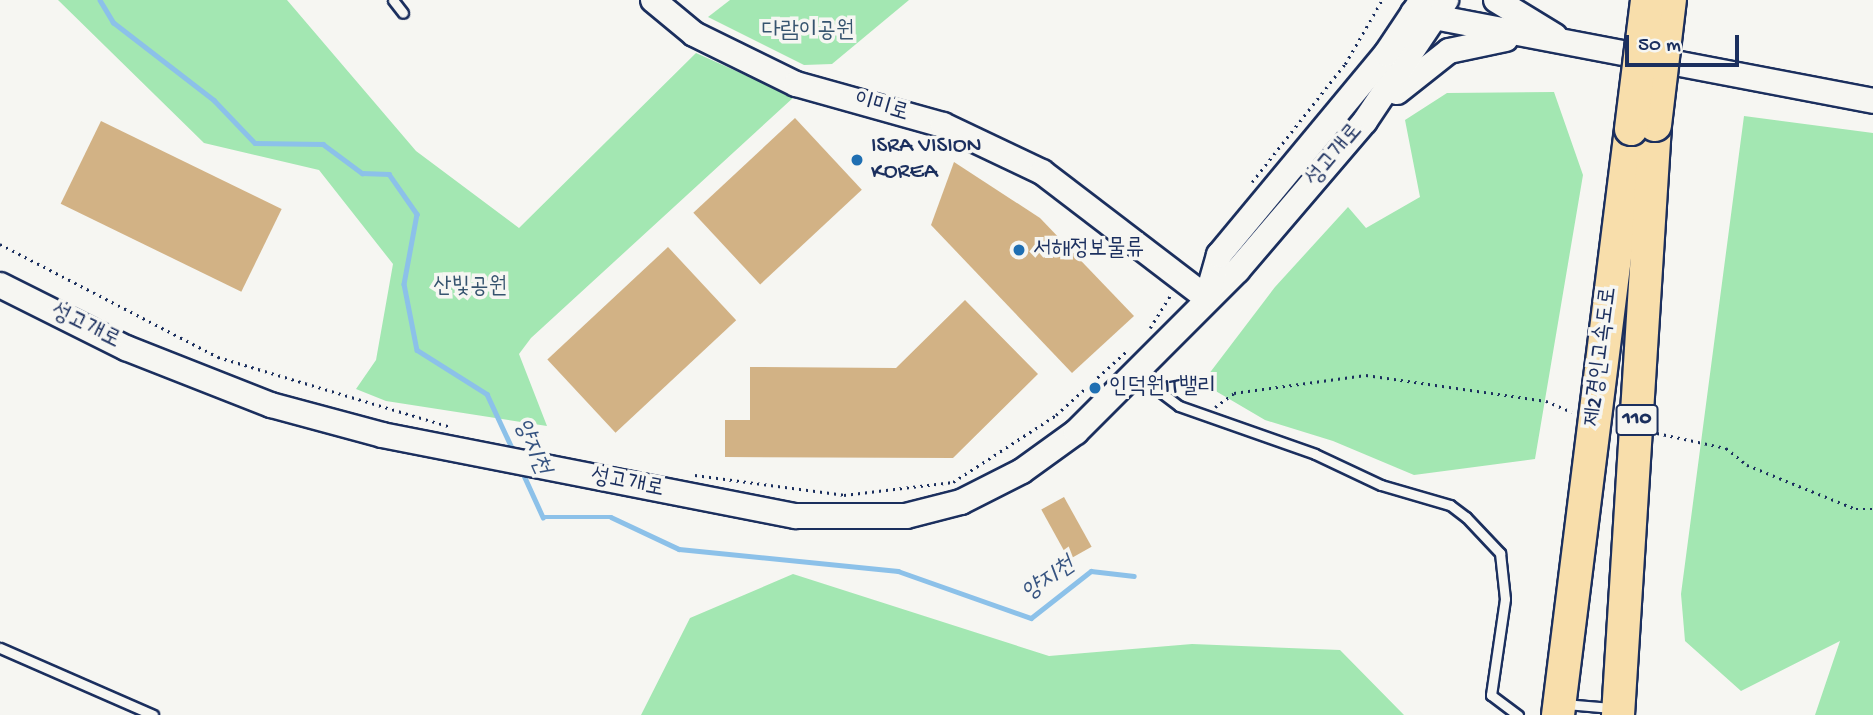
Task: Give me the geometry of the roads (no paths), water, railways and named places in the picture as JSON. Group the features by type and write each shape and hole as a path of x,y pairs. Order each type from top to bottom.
{"highway":[{"name":"제2경인고속도로","path":"1618,712 1647,0"},
{"name":"제2경인고속도로","path":"1559,709 1643,127 1670,0"}],"street":[{"name":"이미로","path":"653,0 694,34 796,84 943,125 1042,172 1207,298"},
{"path":"1496,0 1568,44"},
{"path":"1429,8 1524,36 1873,101"},
{"name":"성고개로","path":"0,285 126,348 271,405 518,462 796,516 906,516 961,502 1022,471 1076,432 1207,298 1237,271 1365,120 1429,8"},
{"name":"성고개로","path":"1207,298 1219,256 1386,54 1429,8"},
{"path":"1365,120 1444,54 1524,36"}],"lane":[{"path":"393,0 403,13"},
{"path":"1134,371 1158,395 1381,485 1450,505 1476,526 1500,553 1505,575 1491,695 1518,715"},
{"path":"0,648 153,715"},
{"path":"1559,709 1618,712"}],"waterway":[{"name":"양지천","path":"100,0 113,22 214,100 255,143 323,144 362,173 389,174 417,214 404,284 417,350 487,394 513,450"},
{"name":"양지천","path":"522,471 543,517 611,517 679,549 898,571 1031,618 1091,571 1134,576"}],"place":[{"name":"ISRA VISION KOREA","path":"857,160"},
{"name":"서해정보물류","path":"1019,250"},
{"name":"인덕원IT밸리","path":"1095,388"}],"park label":[{"name":"다람이공원","path":"808,32"},
{"name":"산빛공원","path":"470,288"}]}
